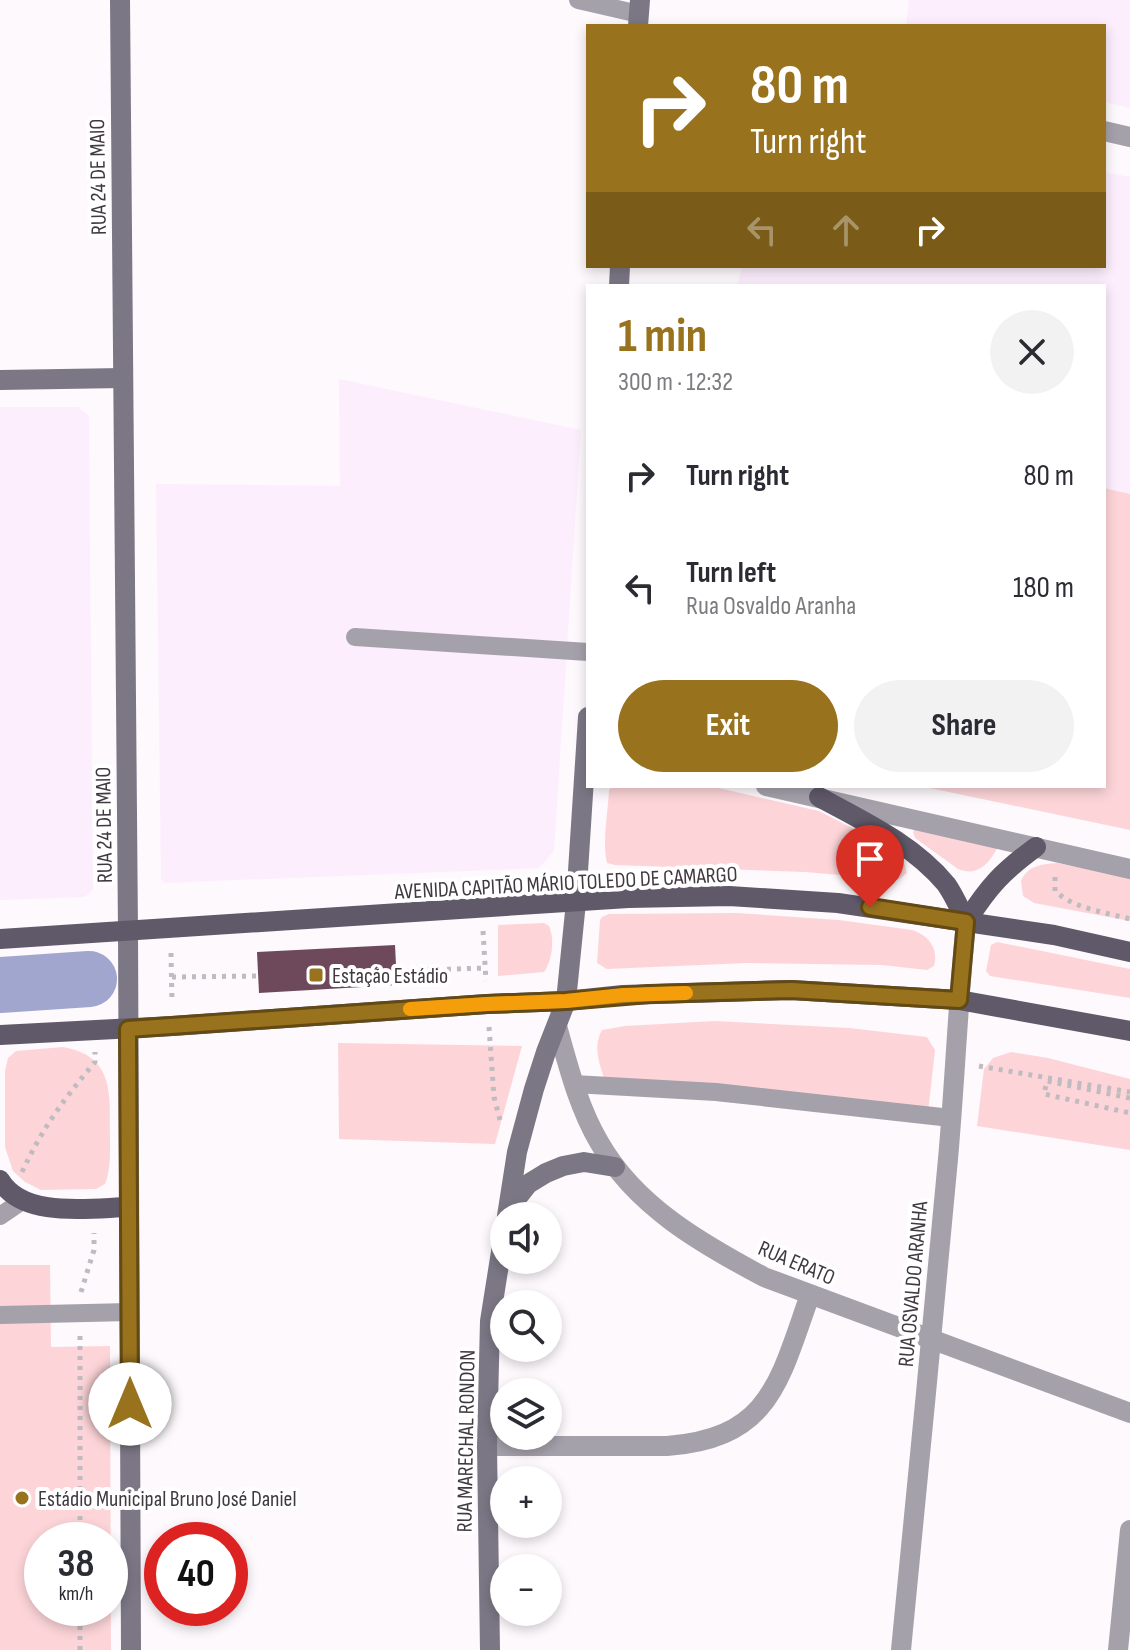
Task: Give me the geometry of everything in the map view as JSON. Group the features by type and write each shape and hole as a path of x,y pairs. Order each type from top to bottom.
{"main road":[{"path":"819,797 876,828 915,854 948,887 966,922"},
{"path":"966,922 997,878 1036,847"},
{"name":"AVENIDA CAPITÃO MÁRIO TOLEDO DE CAMARGO","path":"0,939 628,898 729,896 854,905 1054,935 1130,952"},
{"path":"0,1035 623,995 791,990 959,1000 1130,1031"},
{"path":"11,1192 49,1208 129,1207"}],"street":[{"name":"RUA 24 DE MAIO","path":"120,0 131,1650"},
{"path":"1106,131 1130,137"},
{"path":"0,380 123,378"},
{"path":"510,1202 517,1152 534,1089 566,1001 586,751"},
{"path":"583,803 596,788"},
{"path":"776,788 1130,869"},
{"name":"RUA OSVALDO ARANHA","path":"901,1650 932,1338 966,922"},
{"name":"RUA ERATO","path":"557,1026 574,1084 599,1142 615,1167 635,1190 714,1251 764,1277 810,1295 1130,1413"},
{"path":"515,1202 528,1184 563,1166 584,1162 615,1167"},
{"name":"RUA MARECHAL RONDON","path":"490,1650 487,1446 490,1321 497,1274"},
{"path":"487,1446 667,1446 718,1437 741,1426 758,1411 771,1393 783,1371 810,1295"},
{"path":"1118,1650 1130,1530"}],"lane":[{"path":"578,0 639,13"},
{"path":"355,637 586,652"},
{"path":"574,1084 716,1092 951,1118"},
{"path":"0,1216 11,1192"},
{"path":"0,1315 130,1312"}],"path":[{"path":"1061,852 1054,880 1055,891 1080,906 1130,919"},
{"path":"482,908 494,1097 500,1123 517,1152"},
{"path":"171,928 173,1026"},
{"path":"397,971 485,968"},
{"path":"172,977 258,976"},
{"path":"11,1192 47,1124 95,1062"},
{"path":"955,1063 1030,1074 1130,1095"},
{"path":"1130,1095 1047,1081 1044,1094 1130,1113"},
{"path":"80,1522 81,1289 94,1250 95,1208"},
{"path":"80,1626 80,1650"}],"shaded area":[{"path":"909,0 1130,0 1130,108 1106,102 1106,24 906,24"},
{"path":"1106,172 1130,177 1130,494 1106,488 1106,284 738,284 742,268 1106,268"},
{"path":"339,379 581,430 554,851 539,868 165,883 161,879 156,484 340,486"},
{"path":"0,407 78,407 89,416 93,889 85,897 0,900"},
{"path":"1106,488 1130,494 1130,830 930,788 1106,788"},
{"path":"719,788 819,811 852,828 904,863 907,873 898,880 805,872 607,863 605,846 609,790"},
{"path":"917,827 997,848 982,868 965,871 915,838 913,832"},
{"path":"1057,863 1130,877 1130,921 1034,903 1023,896 1021,881 1027,872 1040,865"},
{"path":"737,913 839,920 912,930 931,943 935,953 934,966 927,970 882,965 747,963 607,969 597,963 600,920 609,914"},
{"path":"544,923 551,931 552,950 544,972 498,976 498,925"},
{"path":"997,942 1130,969 1130,998 990,976 986,971 991,945"},
{"path":"714,1021 849,1028 927,1037 935,1050 927,1122 608,1090 597,1052 602,1030"},
{"path":"338,1043 522,1046 495,1144 339,1139"},
{"path":"63,1047 92,1059 106,1079 109,1091 109,1166 105,1184 96,1189 41,1190 13,1171 5,1147 5,1071 8,1058 16,1051"},
{"path":"1011,1052 1130,1079 1130,1150 977,1126 984,1069 993,1058"},
{"path":"0,1265 50,1265 51,1347 110,1346 111,1522 24,1522 24,1626 111,1626 111,1650 0,1650"}],"building":[{"path":"395,945 397,985 259,993 257,952"}],"waterway":[{"path":"0,985 89,979"}],"slow traffic":[{"path":"410,1009 686,993"}],"place":[{"name":"Estação Estádio","path":"316,975"},
{"name":"Estádio Municipal Bruno José Daniel","path":"22,1498"}],"route":[{"path":"130,1404 128,1029 649,994 791,990 959,1000 966,922 870,907"}]}
